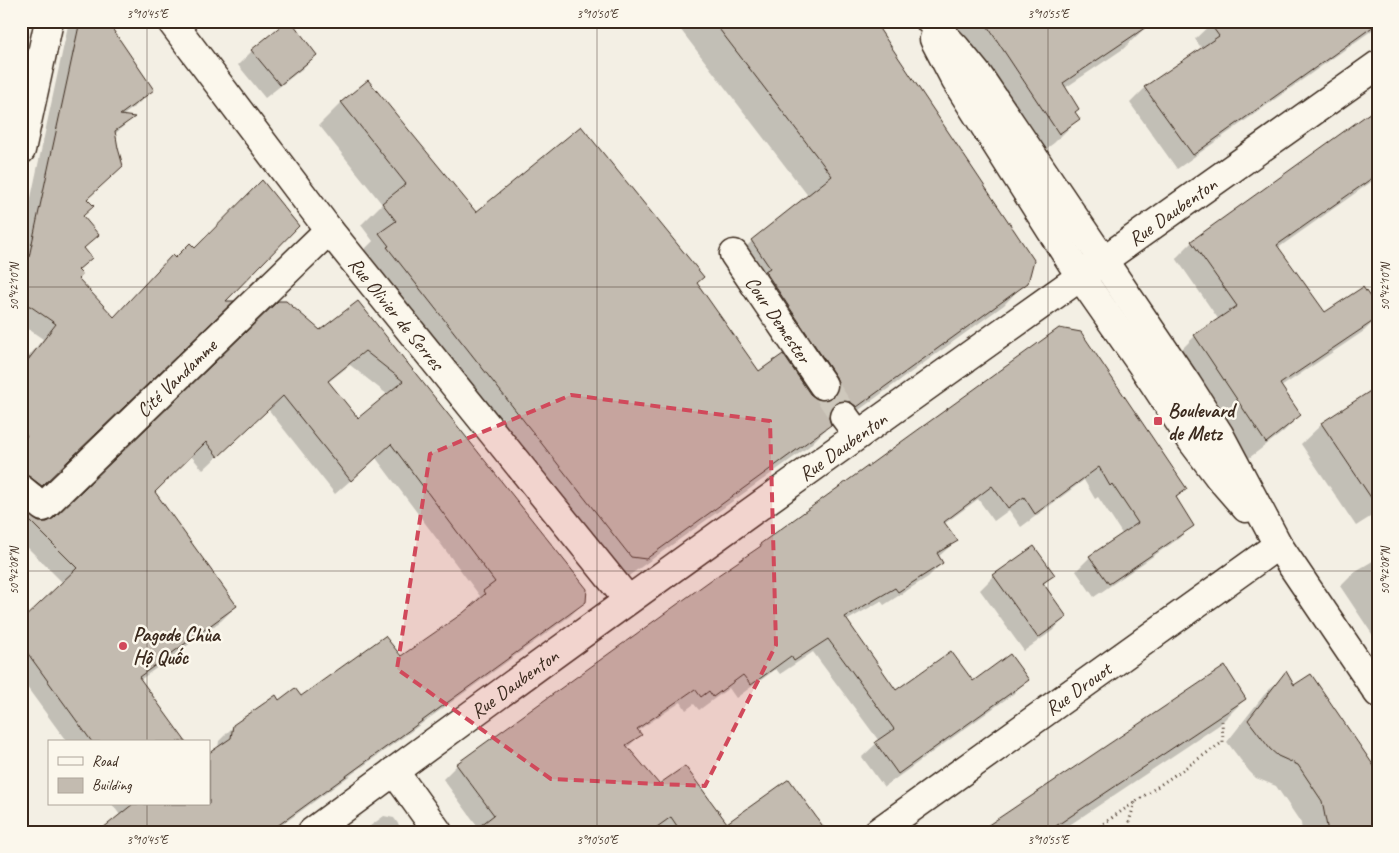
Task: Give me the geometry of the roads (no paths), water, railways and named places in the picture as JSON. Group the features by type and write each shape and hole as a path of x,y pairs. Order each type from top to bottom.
{"street":[{"path":"21,150 49,21"},
{"name":"Rue Olivier de Serres","path":"171,21 329,230 628,600"},
{"path":"926,21 956,81 1080,276 1142,364 1192,441 1219,477 1278,545"},
{"path":"930,21 978,75 1103,259 1219,434 1278,545 1378,693"},
{"name":"Rue Daubenton","path":"312,832 628,600 852,425 1080,276 1378,66"},
{"name":"Cité Vandamme","path":"21,489 43,507 329,230"},
{"name":"Cour Demester","path":"734,254 823,386"},
{"name":"Rue Drouot","path":"878,832 1278,545"},
{"path":"394,771 438,832"}],"tunnel":[{"path":"823,385 844,416"}],"place":[{"name":"Boulevard de Metz","path":"1158,421"},
{"name":"Pagode Chùa Hộ Quốc","path":"123,646"}]}
